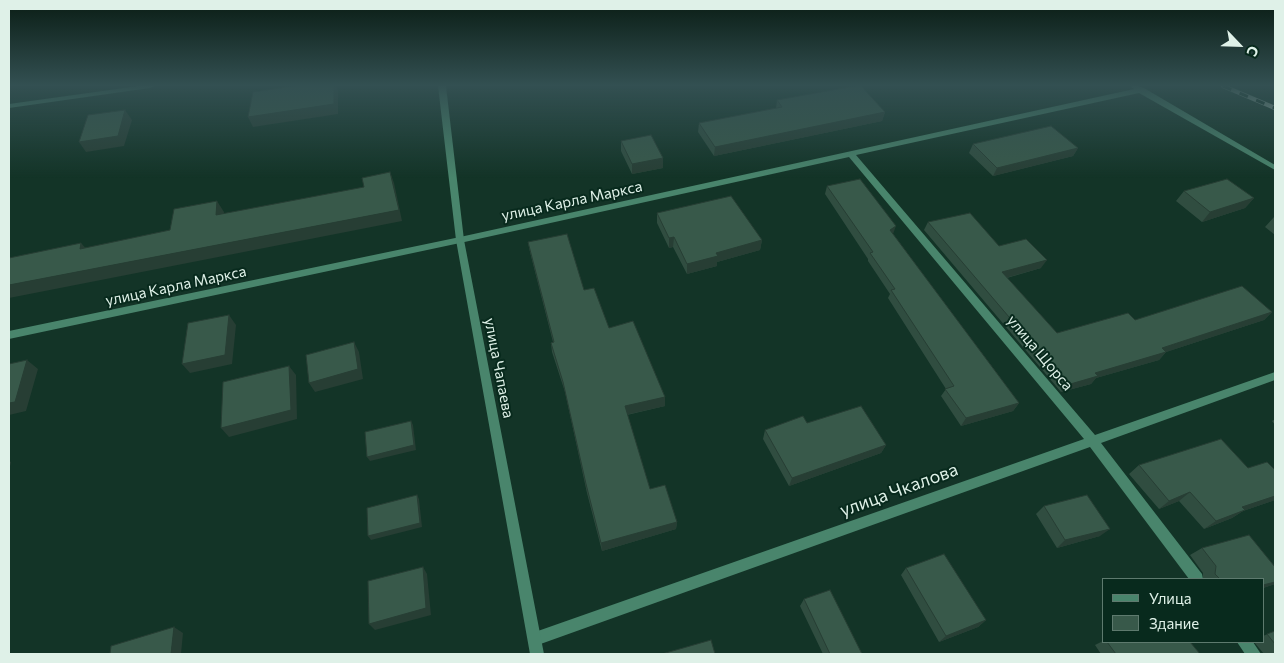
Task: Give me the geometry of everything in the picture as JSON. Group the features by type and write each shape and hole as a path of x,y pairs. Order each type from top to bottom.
{"street":[{"name":"улица Чапаева","path":"446,117 460,240 537,654"},
{"name":"улица Карла Маркса","path":"9,335 460,240 1019,117"},
{"path":"1187,117 1275,168"},
{"name":"улица Щорса","path":"851,154 1092,440 1196,578"},
{"name":"улица Чкалова","path":"535,639 1275,376"},
{"path":"1245,643 1254,654"}],"building":[{"path":"87,117 123,117 118,136 79,142"},
{"path":"730,117 861,117 715,147 699,123"},
{"path":"1051,126 1078,148 997,168 973,144"},
{"path":"651,135 663,158 632,164 621,141"},
{"path":"390,172 399,210 9,285 9,258 81,243 80,249 170,230 174,209 217,201 216,215 364,187 362,178"},
{"path":"860,179 896,226 890,230 1019,403 966,418 945,389 954,386 891,290 895,289 870,253 873,252 827,186"},
{"path":"1227,179 1254,198 1210,212 1184,191"},
{"path":"731,196 762,240 716,253 718,256 687,264 674,237 669,238 657,213"},
{"path":"970,213 999,246 1026,239 1047,260 1002,272 1057,333 1128,313 1135,320 1242,286 1272,312 1162,348 1166,352 1095,373 1098,376 1067,385 928,222"},
{"path":"567,234 584,290 594,288 609,328 633,321 665,397 625,406 650,489 665,485 677,522 601,543 563,382 551,343 554,342 528,242"},
{"path":"229,315 225,355 182,364 188,323"},
{"path":"354,342 358,369 309,383 306,355"},
{"path":"27,360 15,402 9,403 9,364"},
{"path":"289,366 291,410 221,428 223,382"},
{"path":"861,406 886,445 792,478 765,430 803,416 807,423"},
{"path":"411,421 414,445 367,457 365,432"},
{"path":"1221,439 1248,468 1267,462 1275,470 1275,496 1242,507 1245,510 1216,521 1190,492 1169,501 1139,465"},
{"path":"417,495 420,523 368,536 367,508"},
{"path":"1087,495 1110,529 1065,540 1044,506"},
{"path":"1249,535 1275,567 1275,582 1264,585 1264,578 1219,578 1215,574 1216,566 1202,548"},
{"path":"944,554 986,620 946,636 906,568"},
{"path":"423,567 426,608 369,624 368,581"},
{"path":"830,590 862,654 830,654 804,599"},
{"path":"174,627 171,654 110,654 111,646"},
{"path":"1275,631 1275,644 1267,634"},
{"path":"711,640 715,654 662,654"},
{"path":"1108,643 1191,643 1200,654 1116,654"}]}
